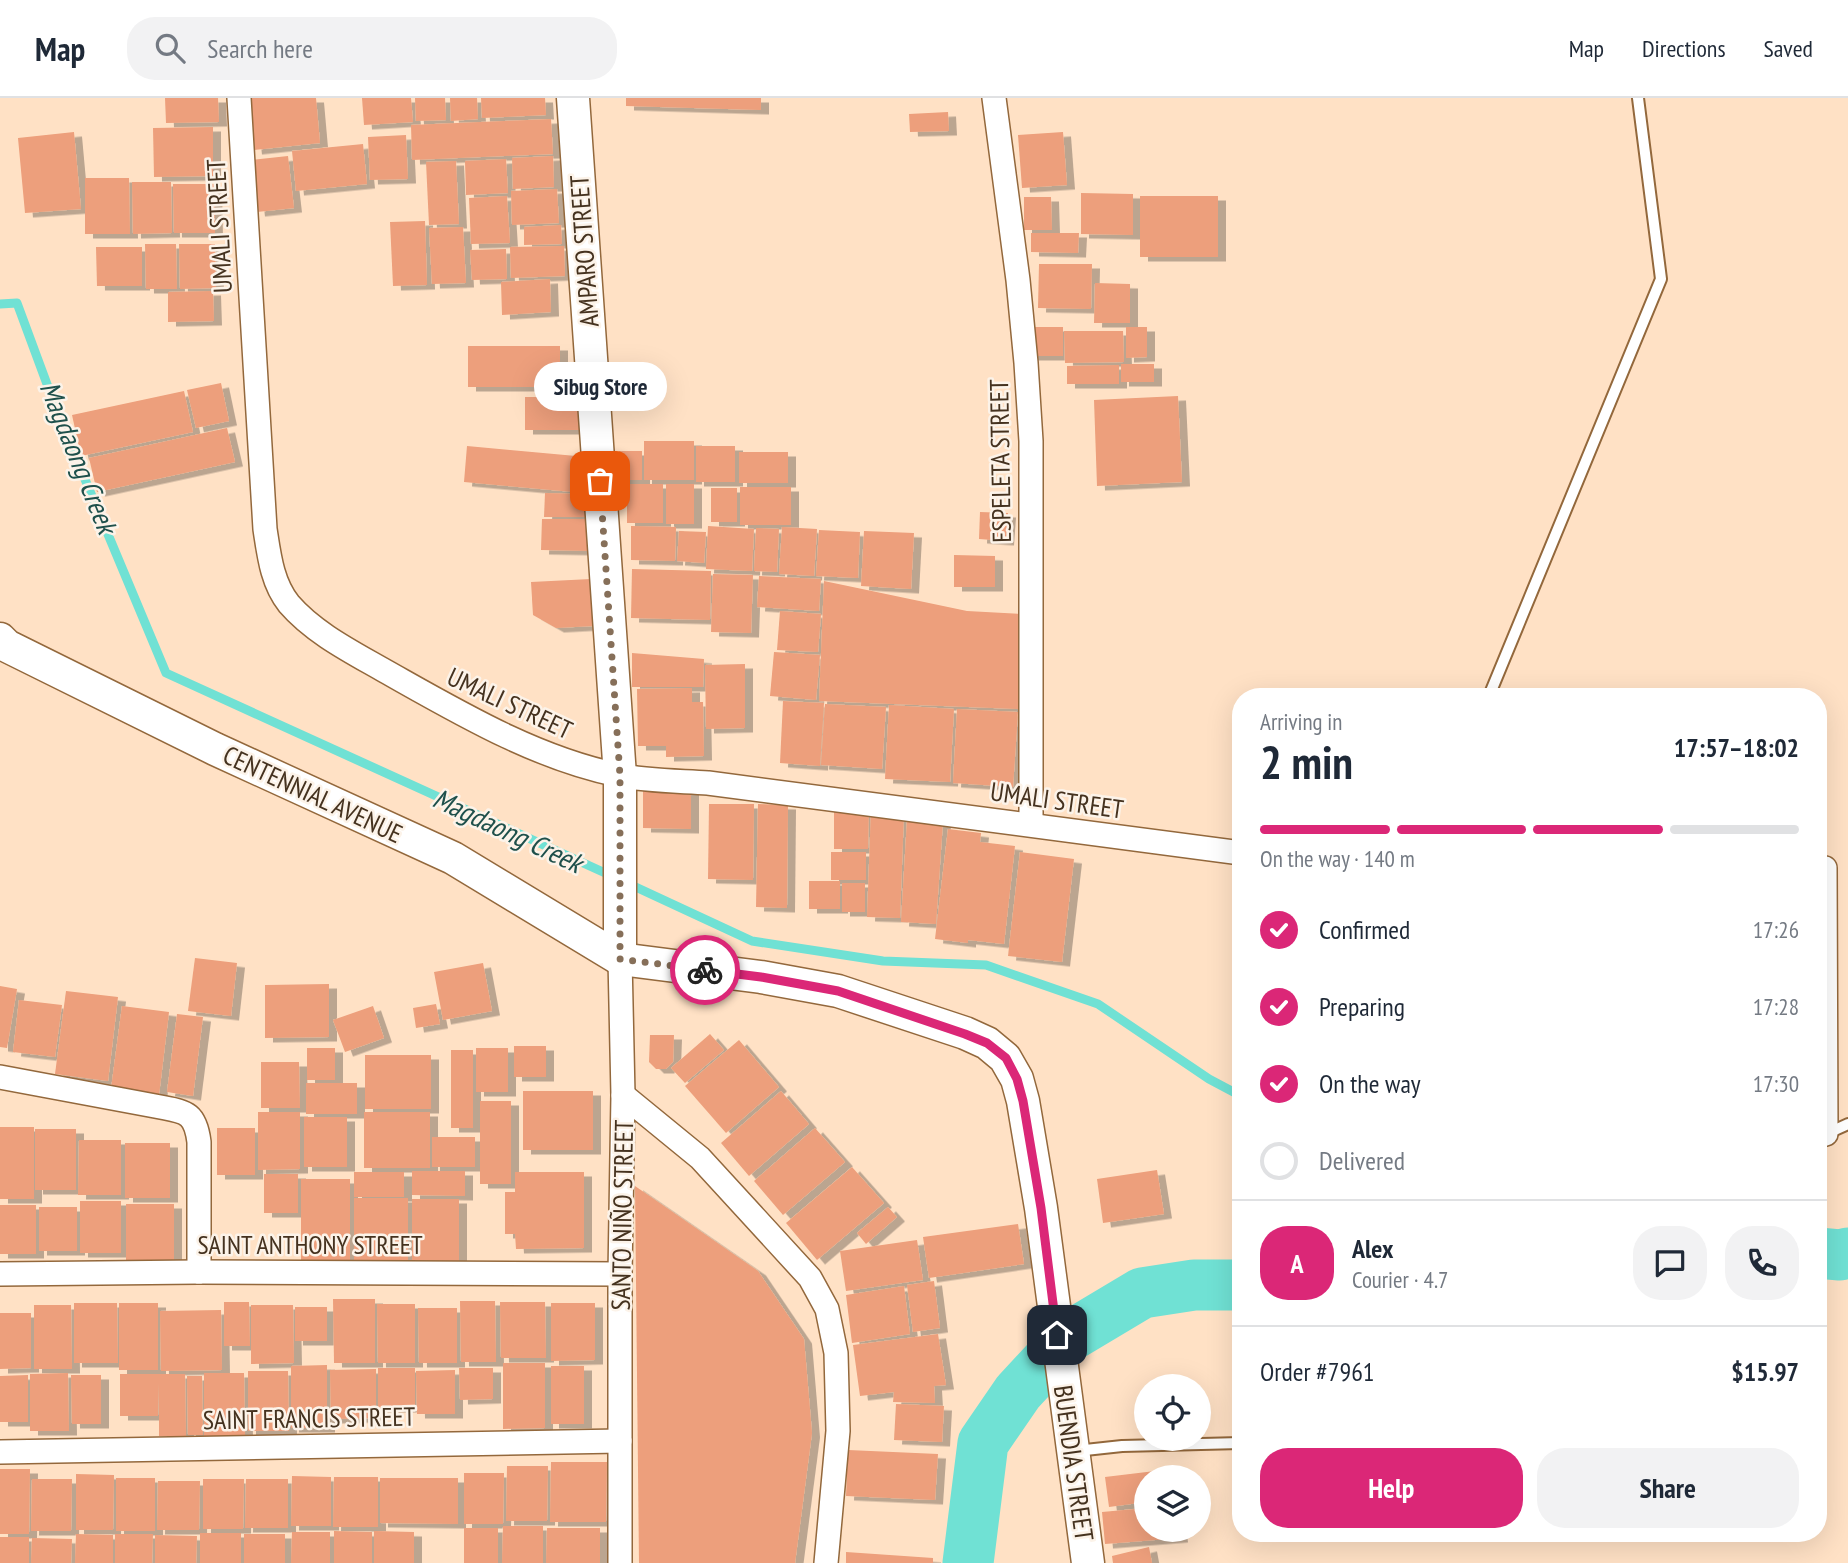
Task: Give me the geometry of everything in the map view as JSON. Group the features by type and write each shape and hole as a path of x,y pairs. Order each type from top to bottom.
{"street":[{"name":"UMALI STREET","path":"239,98 265,529 271,568 288,602 310,625 457,712 546,753 620,776 708,783 1232,852"},
{"name":"AMPARO STREET","path":"573,98 620,776 620,866"},
{"name":"ESPELETA STREET","path":"994,98 1018,280 1031,440 1031,824"},
{"name":"CENTENNIAL AVENUE","path":"0,639 7,646 215,749 453,858 620,946"},
{"name":"SANTO NIÑO STREET","path":"620,866 623,1095 620,1563"},
{"path":"1827,986 1831,867"},
{"name":"BUENDIA STREET","path":"620,946 838,991 965,1034 987,1043 1006,1058 1017,1079 1023,1101 1041,1208 1088,1563"},
{"path":"0,1077 164,1108 191,1116 200,1142 199,1272"},
{"path":"623,1095 700,1158 810,1278 828,1309 836,1353 838,1432 826,1563"},
{"name":"SAINT ANTHONY STREET","path":"0,1274 620,1274"},
{"name":"SAINT FRANCIS STREET","path":"0,1452 620,1441"}],"lane":[{"path":"1492,688 1661,279 1638,98"},
{"path":"1827,1133 1848,1124"},
{"path":"1073,1451 1122,1446 1232,1443"}],"building":[{"path":"165,98 218,98 219,122 166,123"},
{"path":"248,98 316,98 320,143 254,150"},
{"path":"362,98 411,98 413,122 364,125"},
{"path":"415,98 445,98 446,120 416,121"},
{"path":"450,98 477,98 478,119 451,121"},
{"path":"481,98 545,98 546,115 482,118"},
{"path":"626,98 761,98 761,110 626,106"},
{"path":"948,112 949,131 910,132 909,114"},
{"path":"551,119 553,154 412,160 411,125"},
{"path":"213,127 213,176 154,177 153,128"},
{"path":"74,132 81,209 25,213 18,138"},
{"path":"1063,132 1067,185 1022,188 1018,135"},
{"path":"406,135 408,179 370,180 368,137"},
{"path":"363,144 367,184 296,191 292,151"},
{"path":"288,156 294,208 257,212 251,160"},
{"path":"553,156 554,187 513,189 512,158"},
{"path":"506,159 508,193 466,195 465,161"},
{"path":"456,161 459,224 429,225 426,162"},
{"path":"85,178 129,178 130,234 85,234"},
{"path":"132,182 171,182 172,233 133,234"},
{"path":"173,184 214,184 215,233 174,233"},
{"path":"557,189 559,223 512,225 511,191"},
{"path":"1081,193 1133,194 1133,235 1081,234"},
{"path":"507,196 510,243 471,244 469,198"},
{"path":"1140,196 1218,196 1218,257 1140,257"},
{"path":"1024,197 1051,197 1052,230 1024,230"},
{"path":"425,221 427,285 393,286 390,222"},
{"path":"561,225 562,244 524,245 524,227"},
{"path":"463,227 466,283 432,284 429,228"},
{"path":"1031,233 1079,233 1078,253 1031,252"},
{"path":"145,244 176,244 177,289 146,289"},
{"path":"179,244 215,244 216,288 180,289"},
{"path":"564,246 565,276 511,278 510,247"},
{"path":"96,247 142,247 142,286 97,286"},
{"path":"506,249 507,279 472,280 470,250"},
{"path":"1039,264 1092,264 1091,309 1038,308"},
{"path":"550,279 551,312 502,315 501,282"},
{"path":"1095,283 1130,284 1130,323 1094,323"},
{"path":"213,291 214,321 168,322 168,292"},
{"path":"1030,327 1063,327 1063,356 1030,356"},
{"path":"1126,327 1147,327 1147,357 1126,358"},
{"path":"1064,331 1123,331 1124,362 1065,363"},
{"path":"468,346 560,346 560,387 468,387"},
{"path":"1121,364 1154,364 1154,382 1121,382"},
{"path":"1119,365 1119,384 1067,384 1067,366"},
{"path":"221,383 229,421 196,428 187,390"},
{"path":"184,391 193,432 81,456 72,415"},
{"path":"1178,396 1182,482 1097,486 1094,400"},
{"path":"525,397 585,397 585,430 525,430"},
{"path":"227,428 235,462 97,492 89,458"},
{"path":"644,441 694,441 694,480 644,480"},
{"path":"467,446 587,457 584,493 464,482"},
{"path":"696,446 735,446 735,482 696,482"},
{"path":"619,451 642,451 642,480 619,480"},
{"path":"739,452 788,452 788,483 739,483"},
{"path":"627,484 663,484 663,523 627,523"},
{"path":"666,484 694,484 694,524 666,524"},
{"path":"740,487 791,487 791,525 740,525"},
{"path":"711,488 737,488 737,522 711,522"},
{"path":"545,493 589,494 589,517 544,517"},
{"path":"980,512 1008,513 1006,541 979,539"},
{"path":"542,519 593,519 592,551 541,550"},
{"path":"631,526 676,527 675,561 631,560"},
{"path":"708,526 754,529 752,571 706,569"},
{"path":"782,527 817,529 814,576 779,574"},
{"path":"756,528 779,529 777,572 754,571"},
{"path":"819,530 860,532 858,578 816,576"},
{"path":"679,531 706,532 704,563 677,561"},
{"path":"864,531 914,533 911,589 861,586"},
{"path":"954,555 995,556 995,587 954,587"},
{"path":"632,569 711,571 710,620 631,618"},
{"path":"713,574 753,575 751,633 711,632"},
{"path":"759,576 821,579 819,611 757,607"},
{"path":"591,579 593,626 556,628 533,615 531,582"},
{"path":"824,581 967,611 1022,614 1018,709 819,701"},
{"path":"780,611 821,614 818,652 777,650"},
{"path":"774,652 820,655 816,700 770,696"},
{"path":"632,653 704,659 703,687 632,687"},
{"path":"745,664 745,728 706,729 705,665"},
{"path":"692,688 692,702 703,702 704,756 666,757 666,746 638,746 637,689"},
{"path":"783,701 824,703 820,766 780,763"},
{"path":"825,704 886,707 882,769 821,765"},
{"path":"889,705 954,709 950,782 885,779"},
{"path":"957,709 1018,712 1013,787 953,783"},
{"path":"643,784 691,785 691,829 643,828"},
{"path":"709,804 754,804 753,880 708,879"},
{"path":"758,804 788,805 787,908 756,907"},
{"path":"834,805 869,805 868,849 834,849"},
{"path":"871,810 904,812 900,918 867,917"},
{"path":"907,820 943,821 936,924 901,922"},
{"path":"948,829 981,833 980,842 1015,846 1004,944 935,939"},
{"path":"831,852 866,852 866,880 831,880"},
{"path":"1020,852 1074,859 1062,962 1008,956"},
{"path":"809,881 840,881 840,909 809,909"},
{"path":"842,883 865,883 865,912 842,912"},
{"path":"195,958 237,963 231,1016 188,1011"},
{"path":"483,963 492,1011 443,1020 434,972"},
{"path":"329,984 329,1037 265,1038 265,985"},
{"path":"0,986 17,989 7,1048 0,1047"},
{"path":"66,991 118,997 108,1081 55,1074"},
{"path":"19,1000 62,1005 55,1057 13,1052"},
{"path":"436,1004 440,1024 416,1028 413,1008"},
{"path":"122,1006 169,1012 159,1095 111,1089"},
{"path":"373,1006 384,1038 345,1052 333,1020"},
{"path":"177,1014 203,1017 193,1096 167,1092"},
{"path":"710,1034 724,1050 685,1083 671,1068"},
{"path":"650,1035 674,1035 673,1062 666,1069 656,1069 649,1062"},
{"path":"739,1040 779,1087 726,1133 685,1086"},
{"path":"514,1046 546,1046 546,1077 514,1077"},
{"path":"307,1048 335,1048 335,1080 307,1080"},
{"path":"476,1048 508,1048 508,1092 476,1092"},
{"path":"451,1050 473,1050 473,1128 451,1128"},
{"path":"365,1055 431,1055 431,1109 365,1109"},
{"path":"261,1062 299,1062 300,1108 261,1108"},
{"path":"306,1083 357,1083 357,1114 306,1114"},
{"path":"523,1091 593,1091 593,1150 523,1150"},
{"path":"781,1091 809,1124 749,1176 721,1143"},
{"path":"480,1101 511,1101 511,1184 480,1184"},
{"path":"258,1112 300,1112 300,1169 258,1170"},
{"path":"364,1112 430,1112 430,1168 364,1168"},
{"path":"304,1117 347,1117 347,1167 304,1167"},
{"path":"0,1127 34,1127 34,1199 0,1199"},
{"path":"217,1128 255,1128 255,1175 217,1175"},
{"path":"815,1128 845,1162 783,1215 754,1181"},
{"path":"35,1129 76,1129 76,1190 35,1190"},
{"path":"432,1137 475,1137 475,1167 432,1167"},
{"path":"79,1140 121,1140 121,1195 78,1195"},
{"path":"125,1143 170,1143 170,1198 125,1198"},
{"path":"852,1167 884,1203 817,1260 786,1223"},
{"path":"1157,1170 1164,1214 1103,1223 1097,1179"},
{"path":"412,1171 465,1171 465,1196 412,1195"},
{"path":"354,1172 404,1172 404,1197 354,1197"},
{"path":"515,1172 584,1172 584,1248 516,1249 515,1234 505,1234 505,1192 515,1192"},
{"path":"264,1174 298,1174 298,1213 264,1213"},
{"path":"301,1179 350,1179 350,1262 301,1262"},
{"path":"635,1186 758,1271 804,1339 812,1433 795,1563 639,1563"},
{"path":"354,1198 408,1198 408,1263 354,1263"},
{"path":"412,1199 459,1199 459,1263 412,1263"},
{"path":"80,1201 121,1201 121,1253 80,1253"},
{"path":"126,1204 174,1204 174,1265 126,1265"},
{"path":"0,1205 36,1205 36,1254 0,1254"},
{"path":"39,1207 77,1207 77,1251 39,1251"},
{"path":"888,1207 897,1217 866,1244 857,1233"},
{"path":"1018,1224 1024,1264 929,1278 923,1237"},
{"path":"917,1240 923,1280 846,1291 840,1251"},
{"path":"934,1281 940,1328 913,1332 907,1285"},
{"path":"904,1286 910,1334 852,1343 846,1295"},
{"path":"333,1299 375,1299 375,1363 334,1363"},
{"path":"460,1301 495,1301 496,1362 461,1362"},
{"path":"224,1302 249,1302 250,1346 224,1346"},
{"path":"500,1302 545,1302 546,1358 501,1358"},
{"path":"74,1303 117,1303 118,1363 74,1363"},
{"path":"119,1303 158,1303 158,1370 119,1370"},
{"path":"551,1303 595,1303 595,1360 551,1361"},
{"path":"377,1304 415,1304 415,1363 378,1363"},
{"path":"34,1305 71,1305 72,1369 34,1369"},
{"path":"251,1305 293,1305 294,1363 251,1364"},
{"path":"295,1307 327,1307 327,1341 295,1341"},
{"path":"418,1308 457,1308 457,1363 419,1363"},
{"path":"221,1310 222,1370 161,1371 160,1311"},
{"path":"0,1313 31,1313 31,1368 0,1369"},
{"path":"938,1334 946,1385 934,1386 935,1403 893,1402 894,1392 860,1396 853,1345"},
{"path":"503,1363 545,1363 545,1428 503,1429"},
{"path":"327,1365 327,1428 291,1428 291,1366"},
{"path":"551,1366 584,1366 584,1424 551,1424"},
{"path":"378,1368 415,1368 415,1408 378,1408"},
{"path":"459,1368 493,1368 493,1399 460,1400"},
{"path":"376,1369 376,1418 331,1419 330,1370"},
{"path":"455,1370 455,1414 417,1414 416,1371"},
{"path":"248,1371 288,1371 289,1431 248,1431"},
{"path":"68,1373 69,1431 30,1431 30,1374"},
{"path":"204,1373 244,1373 245,1436 204,1437"},
{"path":"120,1374 185,1374 186,1436 159,1436 159,1383 158,1416 120,1416"},
{"path":"28,1375 28,1422 0,1422 0,1376"},
{"path":"71,1375 101,1375 101,1424 72,1424"},
{"path":"187,1376 202,1376 203,1435 188,1435"},
{"path":"896,1404 944,1406 942,1442 894,1440"},
{"path":"848,1450 938,1454 935,1500 846,1496"},
{"path":"551,1462 607,1462 606,1522 550,1522"},
{"path":"507,1466 548,1466 547,1521 506,1521"},
{"path":"0,1469 30,1469 29,1534 0,1534"},
{"path":"464,1473 504,1473 503,1524 464,1524"},
{"path":"76,1474 114,1475 113,1530 76,1530"},
{"path":"1134,1474 1134,1504 1109,1507 1105,1477"},
{"path":"292,1476 331,1477 331,1526 291,1526"},
{"path":"334,1477 378,1477 378,1527 333,1527"},
{"path":"116,1478 155,1478 155,1531 116,1531"},
{"path":"380,1478 458,1478 458,1524 380,1523"},
{"path":"32,1479 72,1479 71,1531 31,1531"},
{"path":"203,1479 244,1479 243,1529 203,1529"},
{"path":"246,1479 288,1479 288,1528 245,1528"},
{"path":"158,1481 200,1481 199,1530 157,1530"},
{"path":"1134,1509 1134,1542 1105,1544 1102,1512"},
{"path":"503,1526 543,1526 543,1563 502,1563"},
{"path":"464,1528 498,1528 498,1563 464,1563"},
{"path":"547,1528 600,1528 600,1563 546,1563"},
{"path":"334,1531 372,1532 372,1563 334,1563"},
{"path":"374,1531 414,1532 414,1563 374,1563"},
{"path":"292,1532 330,1532 330,1563 291,1563"},
{"path":"200,1533 241,1533 241,1563 200,1563"},
{"path":"76,1534 113,1535 113,1563 75,1563"},
{"path":"115,1534 153,1534 152,1563 115,1563"},
{"path":"244,1534 285,1534 285,1563 244,1563"},
{"path":"155,1535 197,1536 196,1563 155,1563"},
{"path":"0,1537 29,1537 29,1563 0,1563"},
{"path":"32,1538 72,1539 71,1563 31,1563"},
{"path":"1149,1547 1152,1563 1113,1563 1112,1556"},
{"path":"846,1552 933,1558 933,1563 846,1563"}],"waterway":[{"name":"Magdaong Creek","path":"0,304 17,303 61,422 166,673 614,877"},
{"name":"Magdaong Creek","path":"627,883 752,941 883,961 986,965 1098,1004 1209,1079 1232,1091"},
{"name":"Magdaong Creek","path":"1827,1254 1848,1253"},
{"path":"968,1563 983,1443 1018,1392 1070,1336 1142,1293 1194,1285 1232,1285"}],"way so far":[{"path":"600,481 620,776 620,959 705,970"}],"place":[{"name":"Sibug Store","path":"600,481"}],"route":[{"path":"705,970 838,991 965,1034 987,1043 1006,1058 1017,1079 1023,1101 1041,1208 1057,1335"}]}
